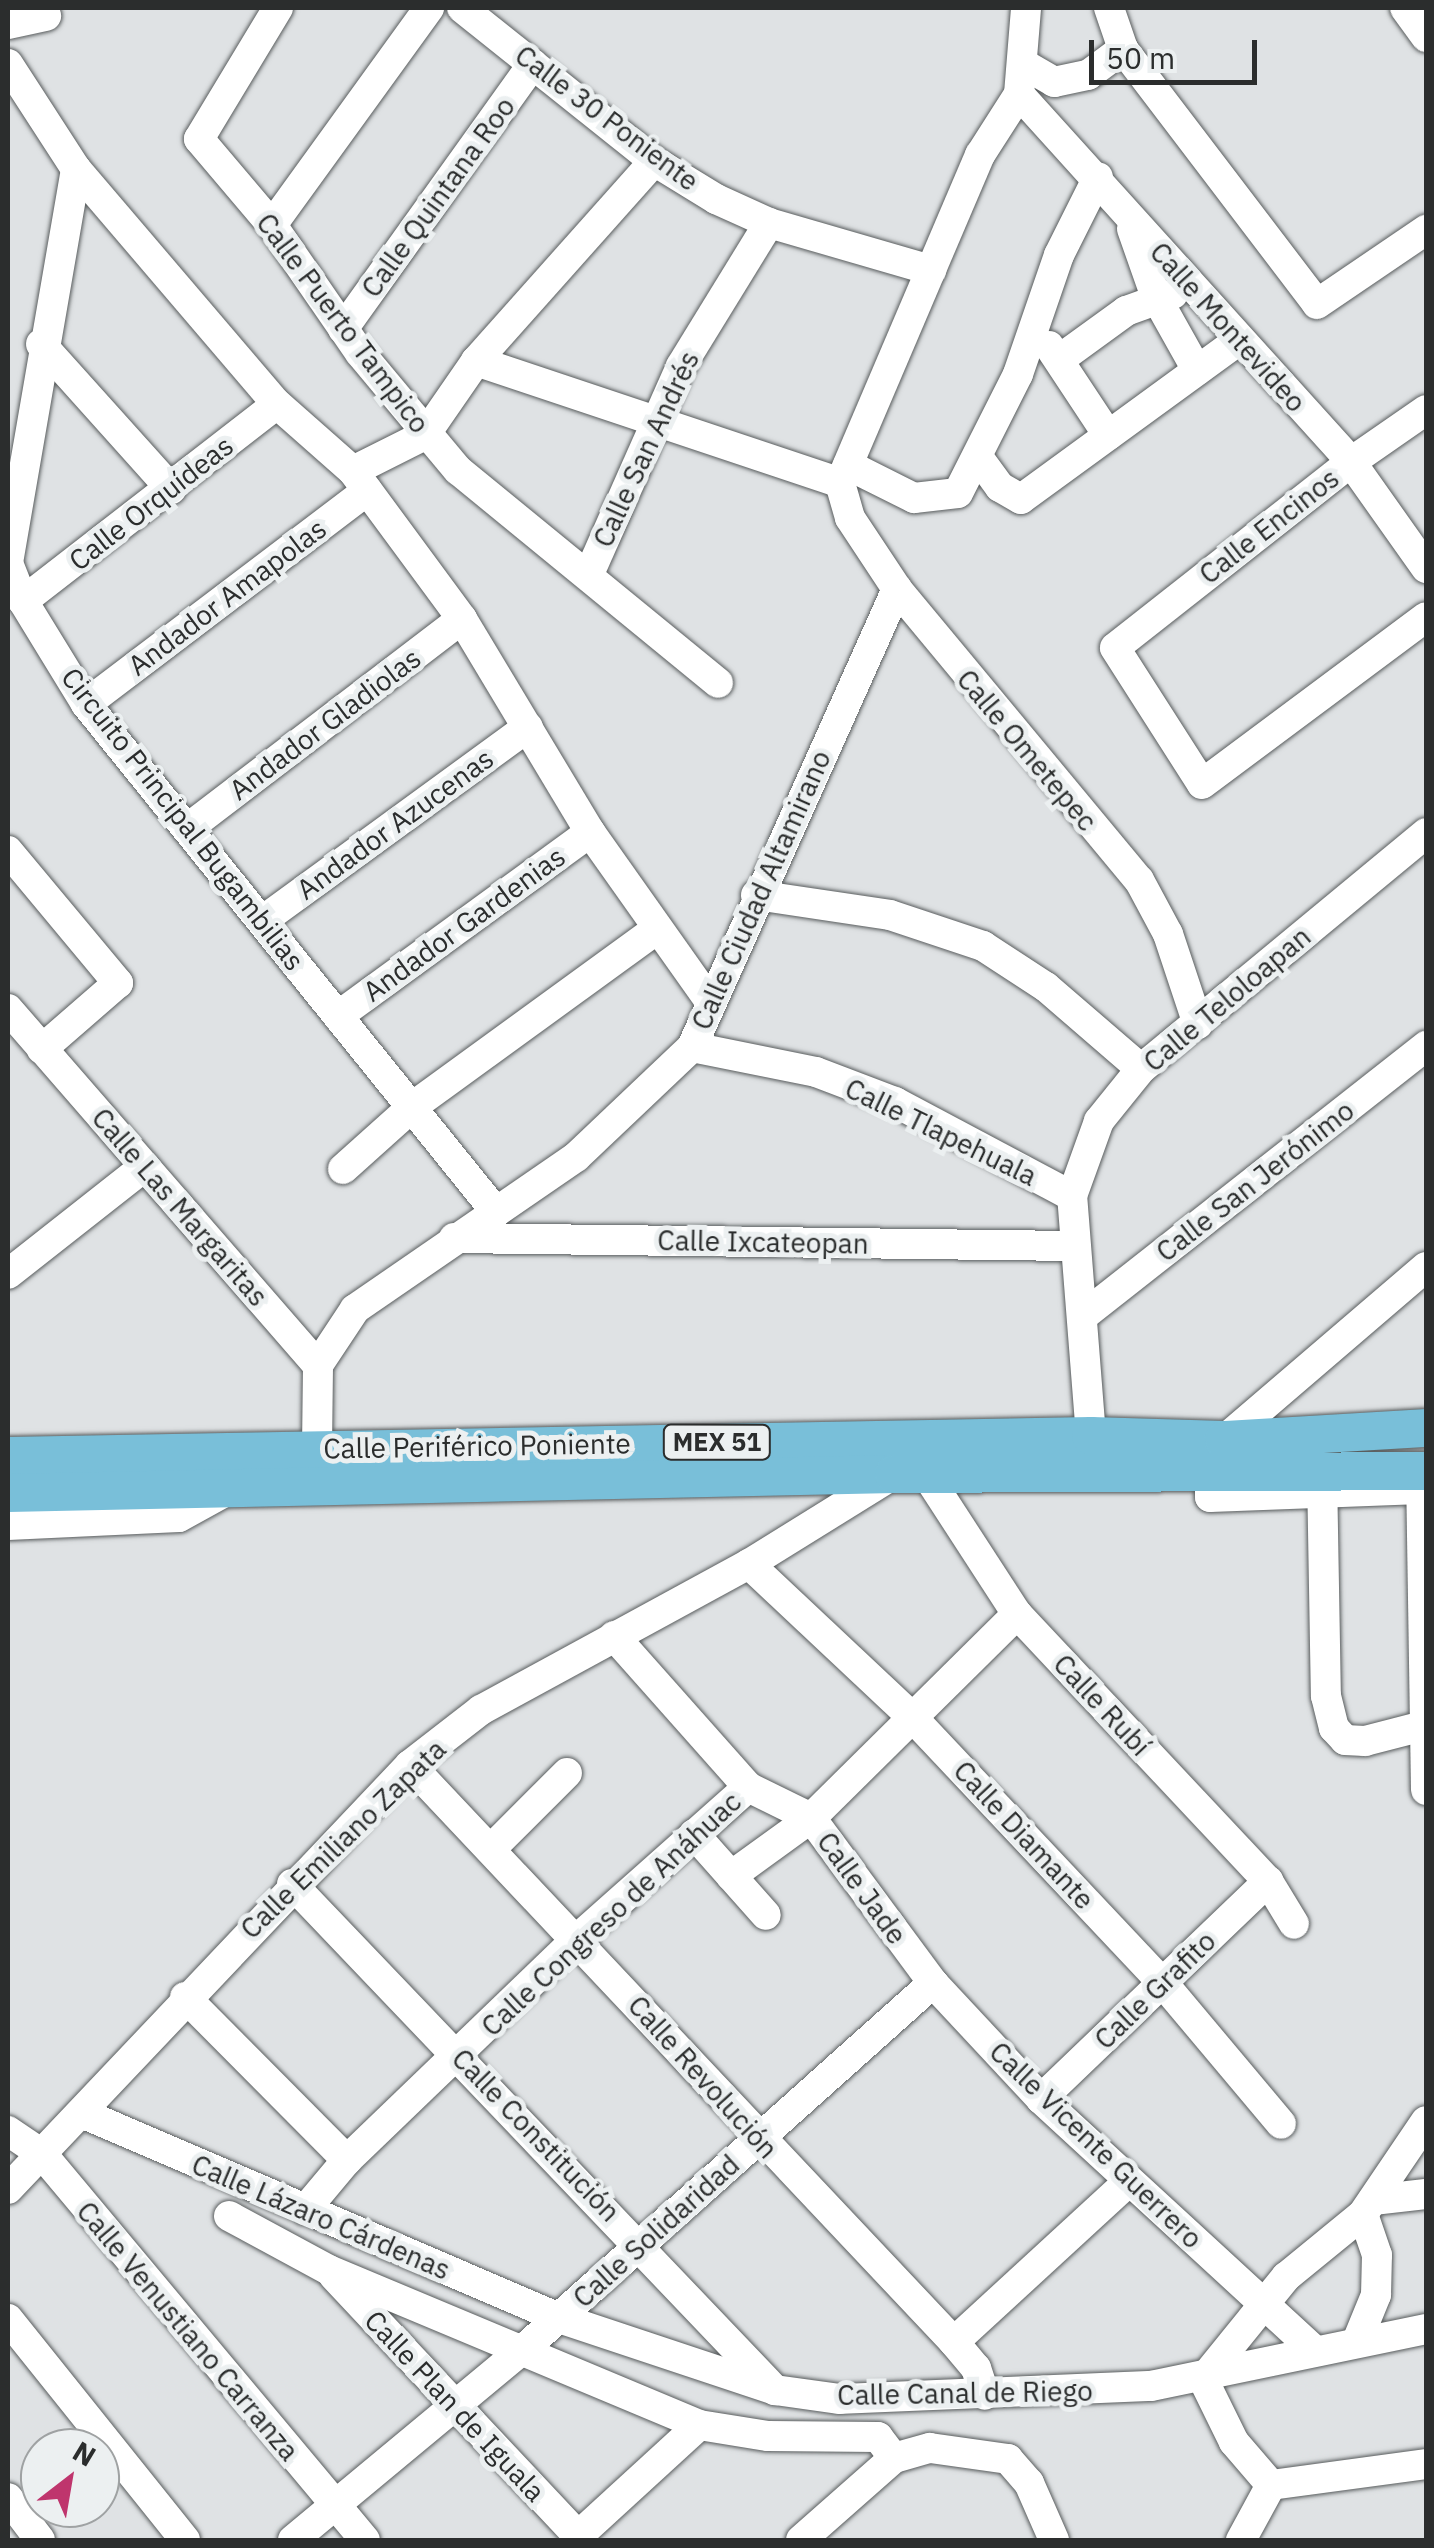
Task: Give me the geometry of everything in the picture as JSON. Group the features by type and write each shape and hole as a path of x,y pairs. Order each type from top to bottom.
{"main road":[{"name":"Calle Periférico Poniente","path":"8,1493 910,1474 1217,1457 1426,1428"},
{"name":"Calle Periférico Poniente","path":"8,1456 1091,1436 1217,1457 1322,1482 1423,1477"}],"street":[{"name":"Calle Puerto Tampico","path":"278,8 199,139 272,225 343,330 425,435 458,470 718,682"},
{"path":"272,225 429,8"},
{"name":"Calle 30 Poniente","path":"462,8 654,161 769,223 930,270"},
{"path":"844,474 980,155 1022,80 1026,8"},
{"path":"1109,8 1123,48 1317,304 1426,230"},
{"path":"1405,8 1426,37"},
{"path":"8,24 46,16"},
{"path":"1022,80 1054,82 1088,75 1123,48"},
{"path":"8,64 76,170 278,404 360,481 462,619 590,832 711,1004"},
{"name":"Calle Quintana Roo","path":"343,330 533,64"},
{"name":"Calle Montevideo","path":"1022,80 1127,213 1350,462 1426,568"},
{"path":"425,435 476,362 654,161"},
{"name":"Circuito Principal Bugambilias","path":"76,170 41,344 8,563 23,601 86,704 496,1212"},
{"path":"476,362 914,498 958,493 1036,331 1059,255 1098,177"},
{"path":"1127,213 1156,297 1197,370"},
{"name":"Calle San Andrés","path":"589,574 681,366 769,223"},
{"path":"1060,359 1156,297 1196,291"},
{"path":"1036,331 1060,359 1108,435"},
{"path":"978,457 1000,487 1021,500 1238,340"},
{"path":"41,344 171,490"},
{"name":"Calle Orquídeas","path":"23,601 278,404"},
{"name":"Calle Encinos","path":"1426,410 1350,462 1116,648 1202,784 1426,617"},
{"name":"Andador Amapolas","path":"86,704 360,481 425,435"},
{"name":"Calle Ometepec","path":"844,474 850,518 897,589 1139,880 1168,934 1198,1024"},
{"name":"Calle Ciudad Altamirano","path":"318,1364 355,1309 576,1157 692,1047 756,895 897,589"},
{"name":"Andador Gladiolas","path":"188,829 462,619"},
{"name":"Andador Azucenas","path":"262,921 528,727"},
{"name":"Andador Gardenias","path":"338,1016 590,832"},
{"name":"Calle Teloloapan","path":"1091,1436 1072,1196 1099,1122 1141,1069 1426,833"},
{"path":"8,850 118,983 42,1049"},
{"path":"756,895 890,915 984,946 1046,987 1141,1069"},
{"path":"343,1168 412,1107 656,930"},
{"name":"Calle Las Margaritas","path":"8,1009 318,1364"},
{"name":"Calle San Jerónimo","path":"1083,1316 1426,1046"},
{"name":"Calle Tlapehuala","path":"692,1047 816,1072 895,1102 1072,1196"},
{"path":"8,1274 145,1166"},
{"name":"Calle Ixcateopan","path":"454,1238 1073,1246"},
{"path":"1217,1457 1426,1267"},
{"path":"317,1448 318,1364"},
{"name":"Calle Emiliano Zapata","path":"8,2188 84,2114 185,1997 410,1764 481,1710 910,1474"},
{"name":"Calle Rubí","path":"910,1474 1017,1614 1268,1881 1294,1924"},
{"path":"1423,1477 1426,1790"},
{"path":"1322,1482 1326,1696 1334,1728 1345,1740 1365,1741 1423,1726"},
{"path":"8,1526 179,1517 230,1490"},
{"name":"Calle Diamante","path":"748,1564 911,1716 1162,1982 1280,2124"},
{"path":"732,1876 811,1818 1017,1614"},
{"name":"Calle Jade","path":"614,1636 748,1787 811,1818 933,1983"},
{"name":"Calle Revolución","path":"410,1764 578,1938 758,2140 954,2342 976,2368 984,2395"},
{"path":"492,1848 566,1773"},
{"name":"Calle Congreso de Anáhuac","path":"305,2210 346,2160 578,1938 748,1787"},
{"path":"694,1834 766,1915"},
{"name":"Calle Grafito","path":"1041,2099 1268,1881"},
{"name":"Calle Constitución","path":"292,1884 642,2244 775,2390"},
{"name":"Calle Vicente Guerrero","path":"933,1983 1041,2099 1312,2348"},
{"name":"Calle Solidaridad","path":"293,2540 522,2350 933,1983"},
{"path":"185,1997 346,2160"},
{"name":"Calle Lázaro Cárdenas","path":"84,2114 558,2318"},
{"path":"1270,2484 1234,2442 1203,2379 1265,2301 1368,2207 1426,2120"},
{"path":"8,2132 42,2154"},
{"name":"Calle Venustiano Carranza","path":"42,2154 334,2508 365,2540"},
{"path":"954,2342 1128,2182"},
{"path":"1368,2207 1426,2194"},
{"path":"1358,2339 1376,2282 1377,2255 1368,2207"},
{"path":"229,2216 329,2270 699,2425 768,2436 878,2437 894,2458"},
{"name":"Calle Plan de Iguala","path":"329,2270 580,2538"},
{"path":"8,2318 185,2540"},
{"name":"Calle Canal de Riego","path":"558,2318 775,2390 840,2398 984,2395 1203,2379 1312,2348 1426,2329"},
{"path":"580,2538 699,2425"},
{"path":"802,2540 894,2458 930,2448 1008,2459 1030,2483 1067,2537"},
{"path":"1270,2484 1426,2464"},
{"path":"1241,2540 1270,2484"},
{"path":"8,2498 40,2540"}]}
